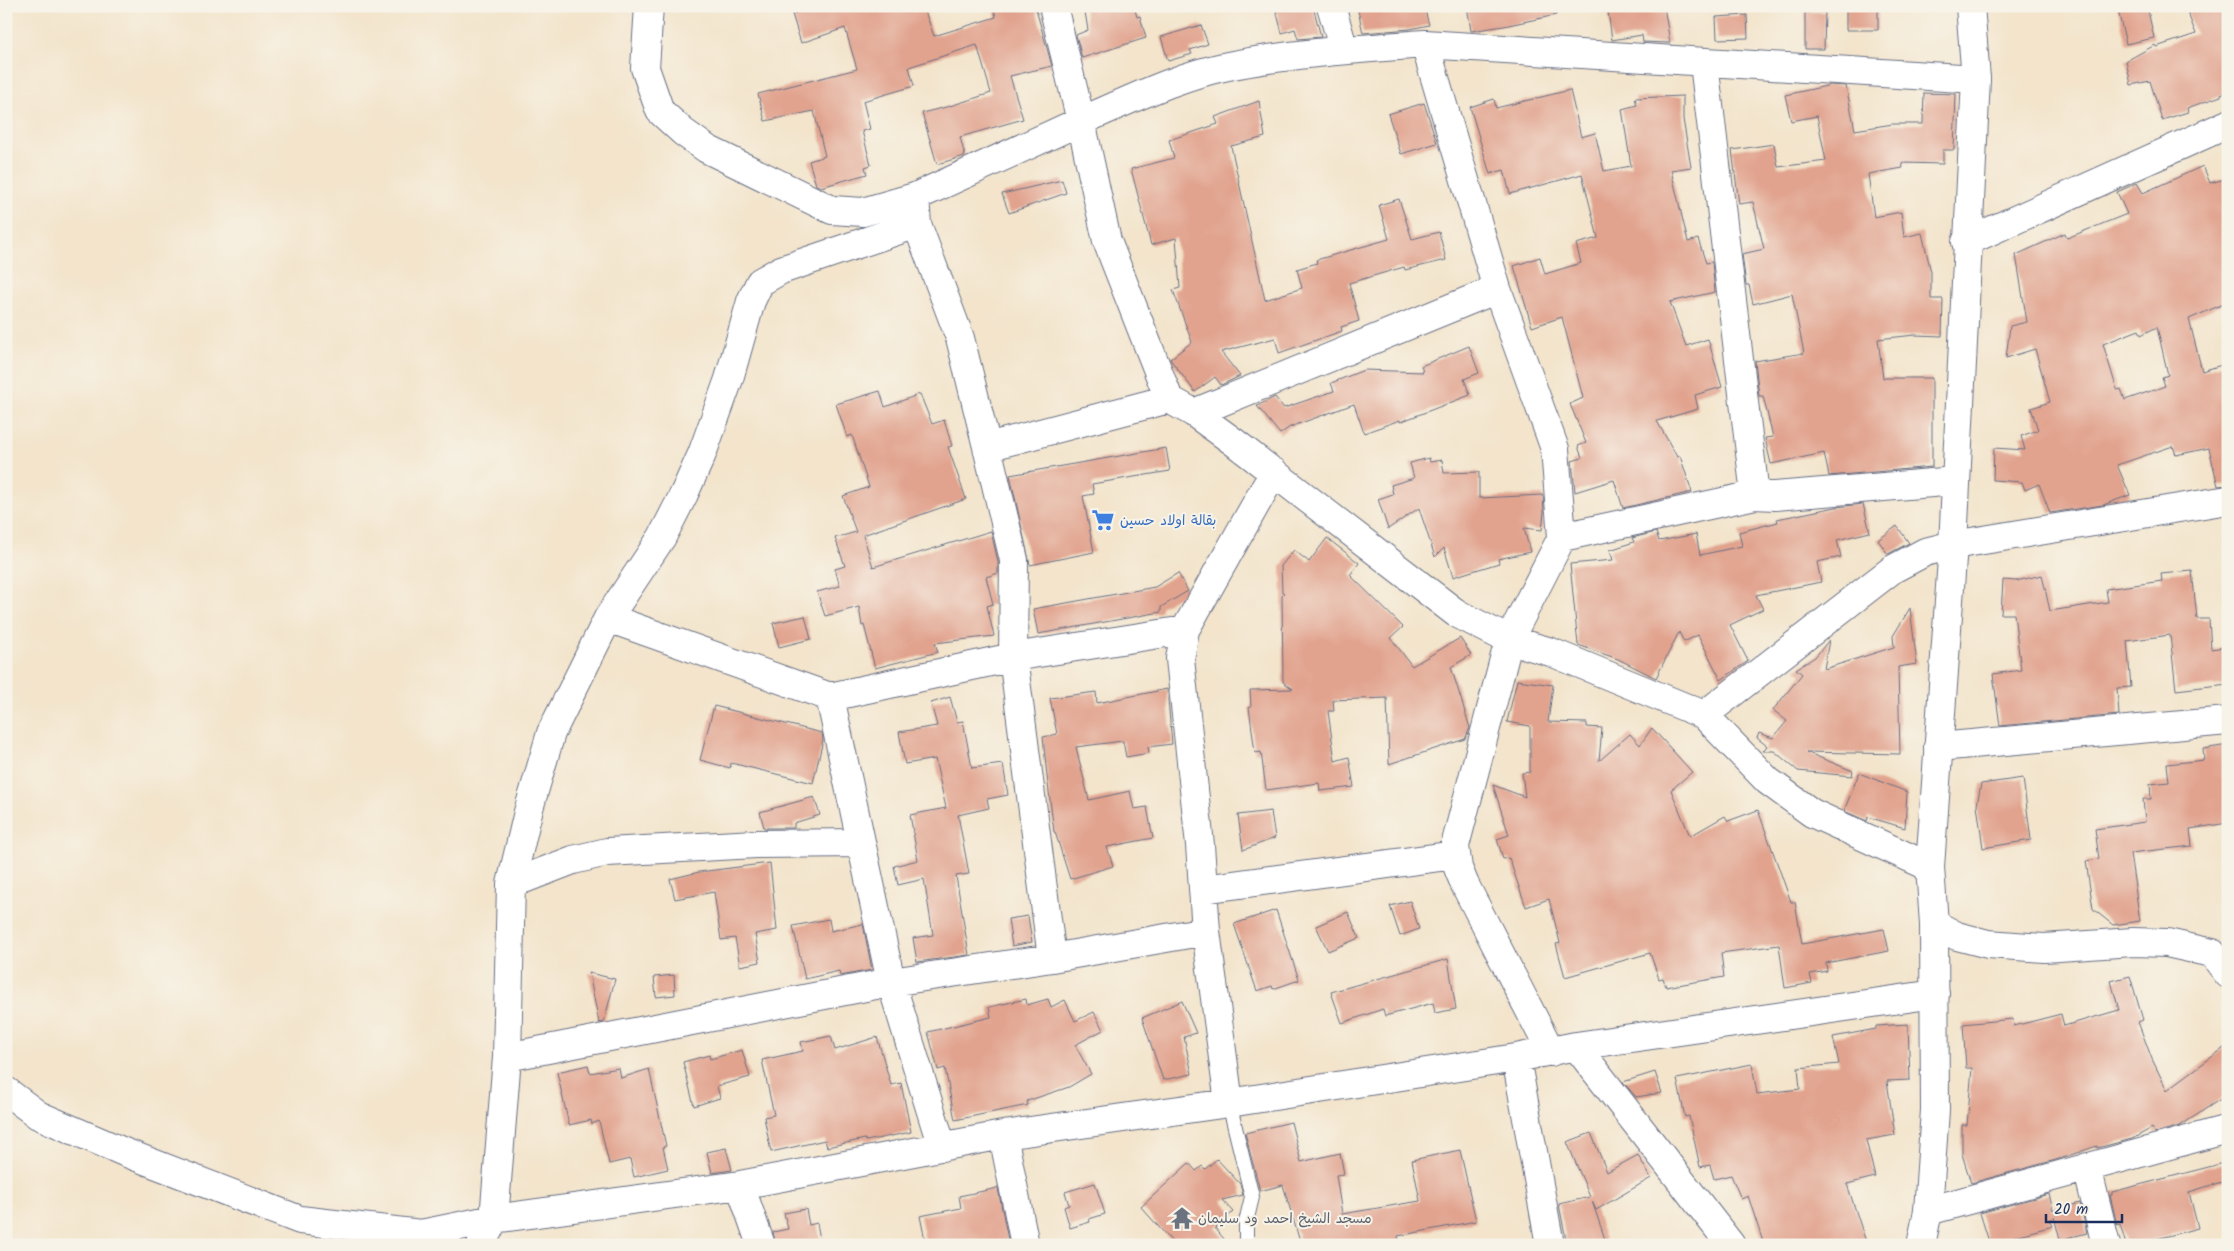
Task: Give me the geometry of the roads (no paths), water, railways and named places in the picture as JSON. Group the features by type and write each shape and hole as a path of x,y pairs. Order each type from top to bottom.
{"street":[{"path":"649,6 645,68 660,111 683,132 707,149 832,210 863,212 916,211"},
{"path":"1053,6 1081,121 1107,241 1169,399 1194,413 1274,472 1456,613 1509,640 1551,652 1704,715 1768,781 1812,813 1930,867"},
{"path":"1331,6 1344,50"},
{"path":"1921,1245 1928,1211 1935,1110 1934,924 1930,867 1953,545 1966,242 1976,79 1970,6"},
{"path":"1425,44 1497,289 1555,449 1562,537 1509,640 1455,846 1455,855 1465,885 1563,1049 1731,1245"},
{"path":"481,1245 494,1219 508,1057 511,884 528,812 552,733 608,618 662,537 702,454 725,388 751,301 760,282 781,270 916,211 1081,121 1181,79 1227,66 1344,50 1425,44 1976,79"},
{"path":"1704,62 1755,496"},
{"path":"1966,242 2228,124"},
{"path":"916,211 960,338 1014,560 1014,657 1052,958"},
{"path":"1194,413 1497,289"},
{"path":"987,447 1169,399"},
{"path":"1229,1103 1206,931 1204,889 1180,659 1185,630 1274,472"},
{"path":"1562,537 1755,496 1956,482"},
{"path":"1704,715 1893,569 1925,552 1953,545 2228,500"},
{"path":"608,618 830,697 1014,657 1185,630"},
{"path":"830,697 891,982 942,1147"},
{"path":"1938,747 2228,721"},
{"path":"511,884 573,860 607,852 756,844 861,843"},
{"path":"1204,889 1455,855"},
{"path":"1934,924 1957,936 1988,944 2044,948 2133,942 2168,942 2223,956"},
{"path":"508,1057 891,982 1052,958 1206,931"},
{"path":"6,1092 38,1115 124,1152 300,1220 421,1234 494,1219 740,1185 1003,1135 1229,1103 1563,1049 1935,994"},
{"path":"1516,1058 1550,1245"},
{"path":"1928,1211 2228,1128"},
{"path":"1003,1135 1025,1245"},
{"path":"2088,1167 2106,1245"},
{"path":"740,1185 761,1245"}],"lane":[{"path":"1229,1103 1252,1196 1246,1222 1246,1245"}],"place":[{"name":"بقالة اولاد حسين","path":"1103,520"},
{"name":"مسجد الشيخ احمد ود سليمان","path":"1182,1218"}]}
